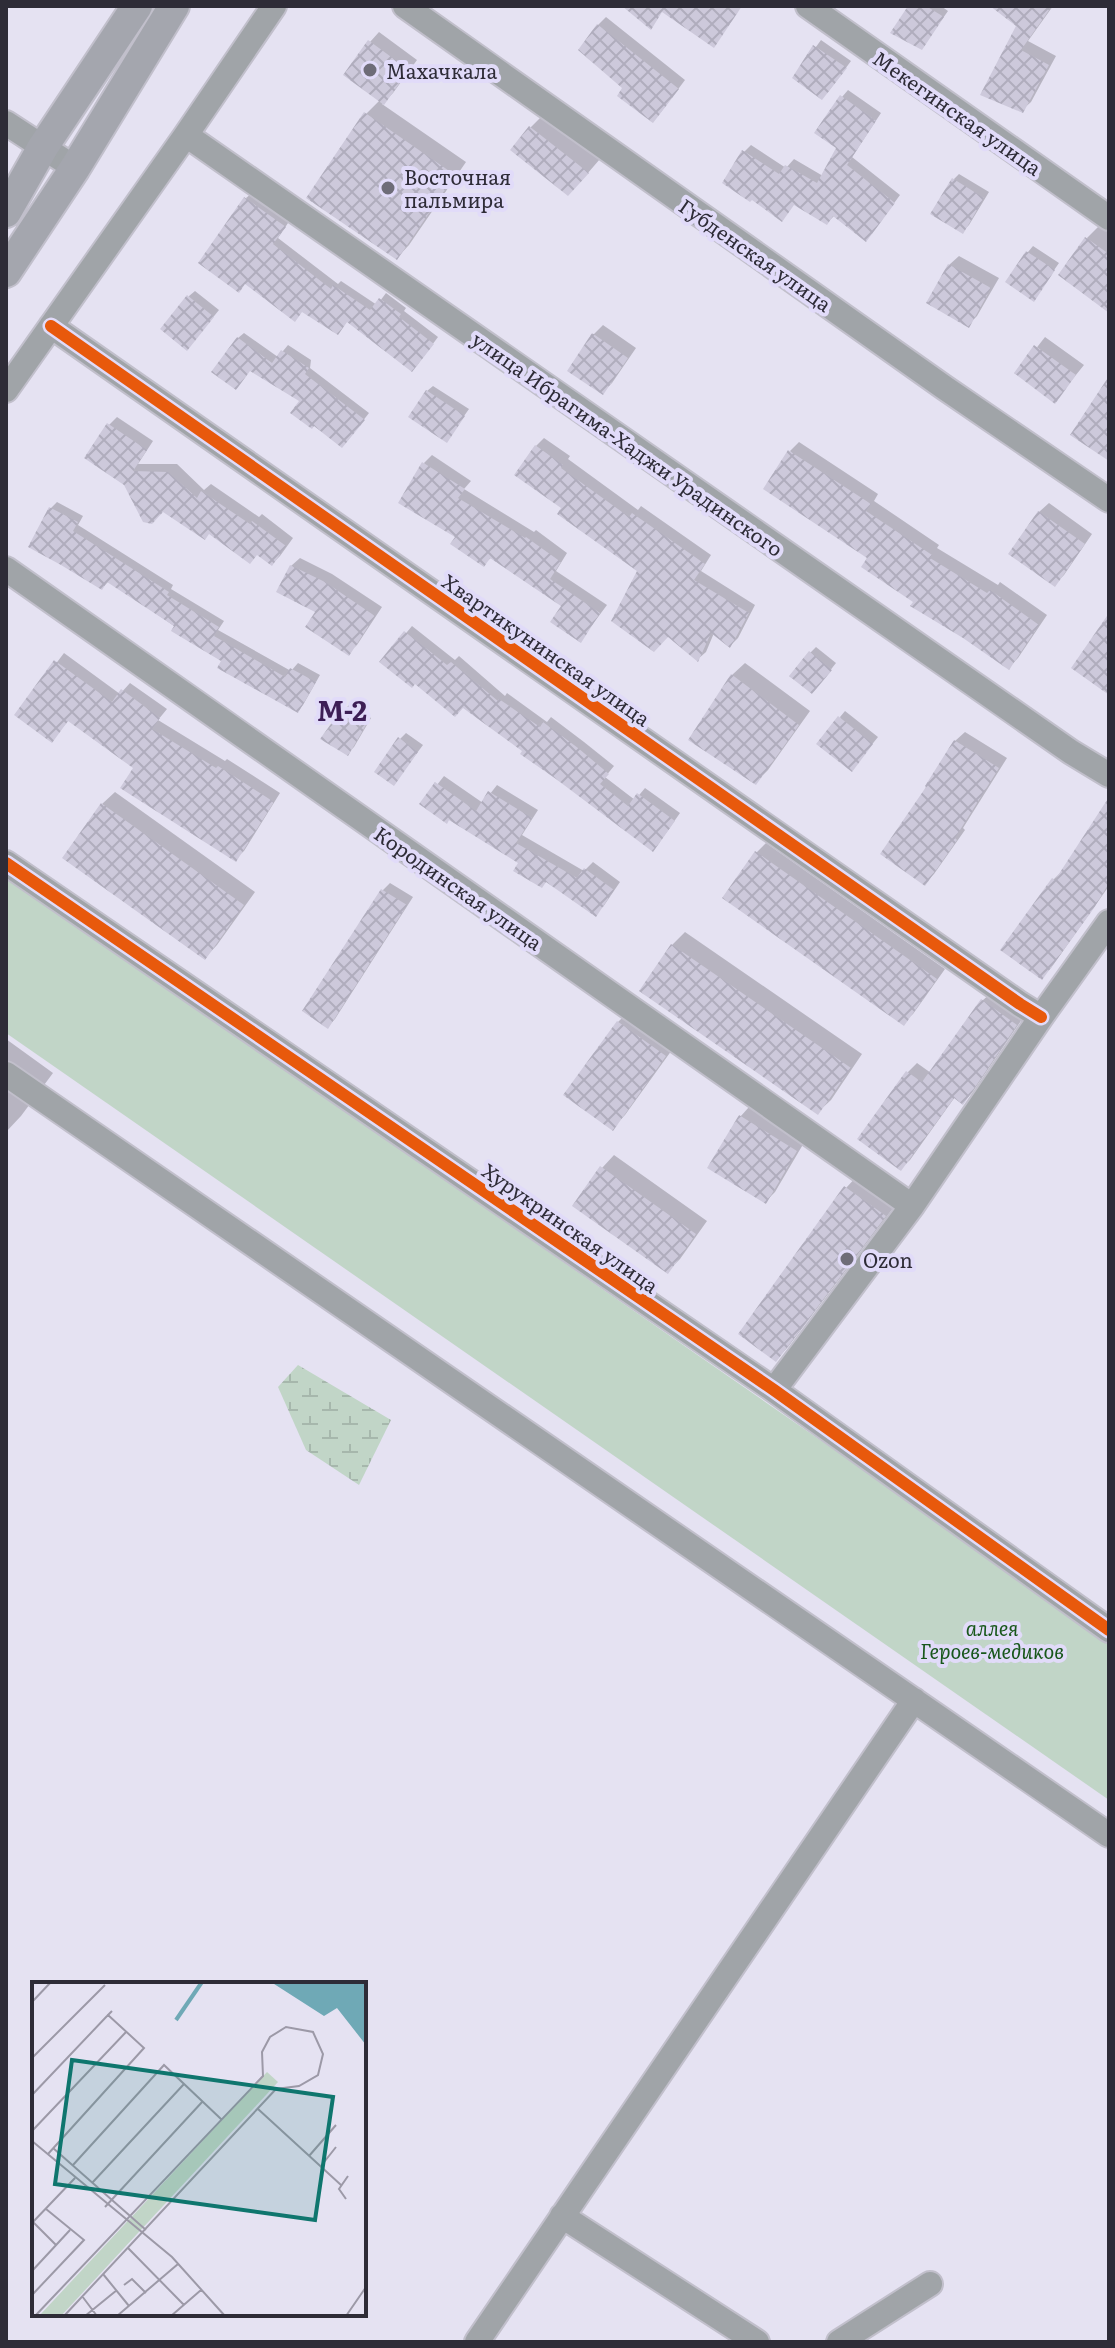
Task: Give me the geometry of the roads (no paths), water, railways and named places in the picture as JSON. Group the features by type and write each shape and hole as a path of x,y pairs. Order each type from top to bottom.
{"main road":[{"path":"6,212 43,147 137,6"},
{"path":"6,272 75,168 174,6"}],"street":[{"path":"6,390 274,6"},
{"name":"Губденская улица","path":"405,6 932,379 1109,500"},
{"name":"Мекегинская улица","path":"808,6 1109,218"},
{"path":"6,123 75,168"},
{"name":"улица Ибрагима-Хаджи Урадинского","path":"186,135 1071,752 1109,775"},
{"name":"Хвартикунинская улица","path":"51,326 1031,1010"},
{"name":"Кородинская улица","path":"6,569 912,1206"},
{"name":"Хурукринская улица","path":"6,863 774,1390 1109,1630"},
{"path":"774,1390 912,1206 1031,1010 1109,922"},
{"path":"6,1074 1109,1835"},
{"path":"488,2338 562,2216 914,1700"},
{"path":"562,2216 757,2342"},
{"path":"839,2342 930,2284"}],"place":[{"name":"Махачкала","path":"370,70"},
{"name":"Восточная пальмира","path":"388,188"},
{"name":"Ozon","path":"847,1259"}],"district":[{"name":"М-2","path":"342,709"}],"park label":[{"name":"аллея Героев-медиков","path":"992,1638"}]}
